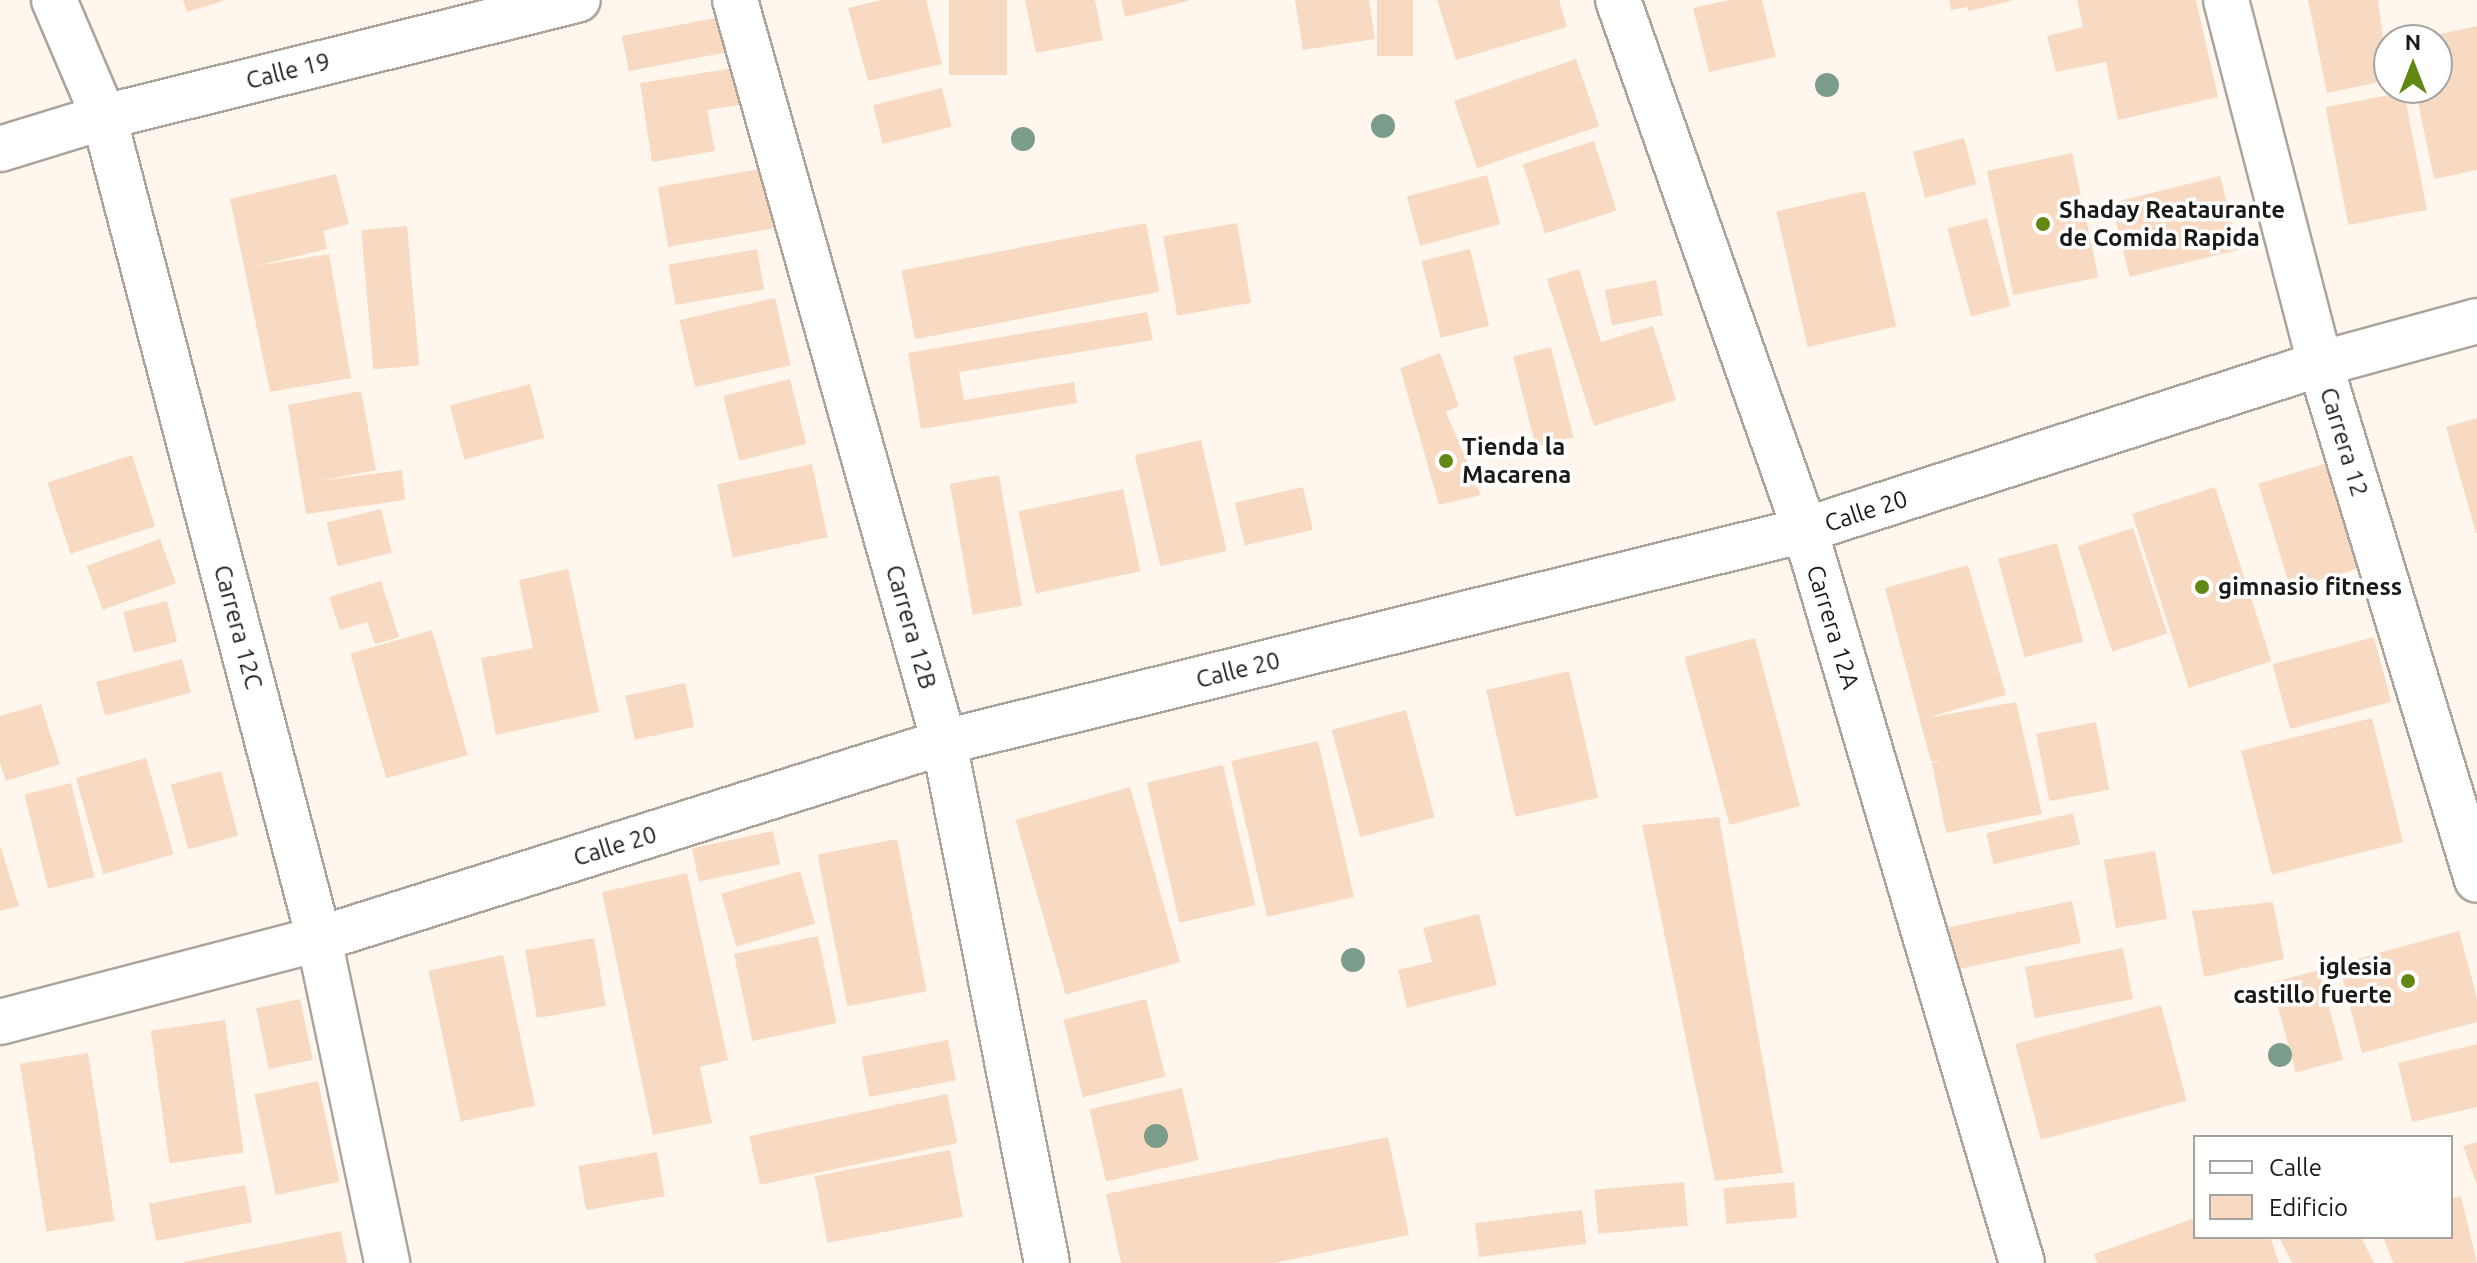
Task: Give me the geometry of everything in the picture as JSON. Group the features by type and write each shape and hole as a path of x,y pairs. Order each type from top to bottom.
{"street":[{"name":"Carrera 12C","path":"54,0 104,117 319,939 387,1263"},
{"name":"Calle 19","path":"0,149 104,117 578,0"},
{"name":"Carrera 12B","path":"735,0 944,742 1047,1263"},
{"name":"Carrera 12A","path":"1618,0 1805,530 2022,1263"},
{"name":"Carrera 12","path":"2226,0 2320,364 2477,880"},
{"name":"Calle 20","path":"0,1022 319,939 944,742 1805,530 2320,364 2477,321"}],"building":[{"path":"183,0 223,0 223,1 187,12"},
{"path":"881,0 926,0 942,64 868,81 848,8"},
{"path":"949,0 1007,0 1007,75 949,75"},
{"path":"1025,0 1095,0 1103,40 1036,53"},
{"path":"1121,0 1188,0 1188,1 1125,17"},
{"path":"1295,0 1369,0 1375,39 1303,50"},
{"path":"1377,0 1413,0 1413,56 1377,56"},
{"path":"1437,0 1559,0 1567,27 1456,60"},
{"path":"1729,0 1762,0 1776,57 1709,72 1693,8"},
{"path":"1949,0 2011,1 1968,11 1968,7 1951,10"},
{"path":"2077,0 2196,0 2218,97 2118,120 2106,62 2056,72 2047,36 2083,27"},
{"path":"2308,0 2378,0 2381,24 2373,24 2373,83 2327,93"},
{"path":"725,16 732,51 629,71 622,36"},
{"path":"2477,26 2477,170 2434,179 2418,104 2453,104 2453,31"},
{"path":"1576,59 1599,126 1477,168 1454,101"},
{"path":"746,66 752,103 707,110 715,151 652,162 640,83"},
{"path":"942,88 952,127 883,144 873,105"},
{"path":"2373,98 2373,104 2406,104 2427,210 2348,225 2325,107"},
{"path":"1964,138 1976,184 1925,198 1913,152"},
{"path":"1594,141 1617,210 1545,234 1523,164"},
{"name":"Shaday Reataurante de Comida Rapida","path":"2072,153 2098,277 2013,295 1987,171"},
{"path":"765,168 776,228 668,247 658,187"},
{"path":"336,174 349,224 323,231 327,249 256,266 329,254 351,378 270,392 230,199"},
{"path":"1487,175 1500,224 1420,246 1407,196"},
{"path":"2220,176 2238,250 2130,277 2111,203"},
{"path":"1865,191 1896,326 1808,347 1776,211"},
{"path":"1987,218 2011,306 1971,317 1947,229"},
{"path":"1146,223 1159,292 915,339 902,271"},
{"path":"1237,223 1251,303 1177,316 1163,236"},
{"path":"407,226 419,365 373,369 361,230"},
{"path":"757,249 764,289 675,305 668,265"},
{"path":"1470,249 1489,326 1441,338 1421,261"},
{"path":"1579,269 1601,342 1653,326 1676,400 1594,426 1547,279"},
{"path":"1656,280 1663,315 1612,325 1605,290"},
{"path":"775,298 791,365 695,387 680,320"},
{"path":"1147,312 1153,340 959,372 964,400 1074,382 1077,403 921,429 908,353"},
{"path":"1551,347 1573,437 1536,447 1513,356"},
{"name":"Tienda la Macarena","path":"1440,353 1459,406 1446,412 1481,495 1439,505 1400,368"},
{"path":"790,379 806,444 739,461 723,396"},
{"path":"530,384 544,438 464,460 450,405"},
{"path":"361,391 376,470 320,481 402,470 405,500 306,514 288,405"},
{"path":"2477,418 2477,533 2476,533 2446,427"},
{"path":"1201,440 1227,551 1160,566 1135,455"},
{"path":"2356,454 2388,559 2291,589 2258,484"},
{"path":"132,455 155,526 71,554 47,483"},
{"path":"812,464 828,537 733,558 717,484"},
{"path":"999,475 1022,606 973,615 950,484"},
{"path":"1303,487 1313,530 1245,546 1235,503"},
{"name":"gimnasio fitness","path":"2215,487 2272,661 2189,688 2132,514"},
{"path":"1123,489 1140,571 1036,593 1018,511"},
{"path":"381,509 392,553 338,566 327,523"},
{"path":"2133,528 2167,634 2112,651 2078,546"},
{"path":"160,539 176,583 103,610 87,566"},
{"path":"2057,543 2083,642 2024,657 1998,559"},
{"path":"1968,565 2006,695 1926,718 2016,702 2042,814 1946,833 1932,763 1943,759 1931,762 1885,588"},
{"path":"568,569 599,712 496,735 481,658 533,648 519,580"},
{"path":"381,581 399,637 375,644 367,622 340,630 329,597"},
{"path":"167,601 177,642 133,653 123,612"},
{"path":"432,630 468,755 386,778 350,653"},
{"path":"2374,637 2391,702 2290,729 2273,664"},
{"path":"1755,638 1800,806 1730,825 1684,657"},
{"path":"182,659 191,693 105,716 96,682"},
{"path":"1569,671 1598,798 1515,817 1486,690"},
{"path":"685,683 694,727 635,740 625,696"},
{"path":"41,704 60,764 6,781 0,763 0,716"},
{"path":"1406,710 1435,817 1360,837 1332,730"},
{"path":"2372,718 2403,842 2272,875 2241,751"},
{"path":"2096,722 2109,790 2049,801 2036,734"},
{"path":"1318,741 1354,897 1267,917 1231,761"},
{"path":"146,758 174,854 103,874 76,778"},
{"path":"1223,765 1255,905 1179,923 1147,783"},
{"path":"221,771 238,836 188,849 171,784"},
{"path":"71,783 94,877 48,889 24,795"},
{"path":"1130,787 1180,962 1066,995 1016,820"},
{"path":"2073,813 2080,844 1993,864 1986,833"},
{"path":"1719,817 1783,1173 1715,1181 1642,825"},
{"path":"773,831 780,864 699,882 692,848"},
{"path":"897,839 927,991 847,1007 817,854"},
{"path":"0,845 19,906 0,911"},
{"path":"2155,851 2167,919 2116,928 2104,860"},
{"path":"800,871 815,924 736,946 721,894"},
{"path":"687,873 728,1060 700,1067 712,1123 653,1135 602,892"},
{"path":"2072,901 2081,943 1951,971 1942,929"},
{"path":"2273,902 2284,959 2204,977 2192,911"},
{"path":"1479,914 1497,985 1407,1008 1398,970 1432,962 1423,928"},
{"name":"iglesia castillo fuerte","path":"2459,931 2477,998 2477,1022 2362,1053 2339,964"},
{"path":"818,936 837,1023 752,1041 734,954"},
{"path":"594,938 606,1006 537,1018 525,950"},
{"path":"2123,948 2133,999 2035,1018 2025,967"},
{"path":"503,955 535,1106 461,1121 429,971"},
{"path":"2319,970 2343,1060 2296,1073 2272,983"},
{"path":"300,999 313,1060 269,1069 256,1008"},
{"path":"1146,999 1165,1077 1083,1097 1064,1020"},
{"path":"2161,1005 2187,1101 2041,1140 2015,1044"},
{"path":"225,1020 244,1153 169,1163 151,1030"},
{"path":"948,1040 956,1080 869,1097 862,1057"},
{"path":"2477,1044 2477,1107 2412,1122 2398,1063"},
{"path":"88,1053 115,1221 46,1232 20,1064"},
{"path":"318,1081 339,1182 276,1195 254,1095"},
{"path":"1182,1088 1199,1160 1106,1181 1089,1109"},
{"path":"947,1094 957,1143 760,1185 749,1136"},
{"path":"1388,1137 1409,1235 1274,1263 1121,1263 1106,1194"},
{"path":"2477,1142 2477,1185 2463,1146"},
{"path":"950,1150 963,1217 828,1243 815,1176"},
{"path":"657,1152 665,1196 586,1210 578,1166"},
{"path":"1684,1182 1688,1226 1598,1234 1594,1190"},
{"path":"1794,1182 1797,1218 1726,1224 1723,1188"},
{"path":"245,1185 252,1222 156,1241 149,1204"},
{"path":"2461,1196 2477,1263 2393,1263 2384,1239 2453,1239 2453,1198"},
{"path":"1582,1210 1586,1244 1479,1257 1475,1223"},
{"path":"2193,1219 2193,1239 2271,1239 2279,1263 2097,1263 2094,1254"},
{"path":"341,1231 347,1263 184,1262"},
{"path":"2280,1239 2362,1239 2374,1263 2292,1263"}],"place":[{"name":"Shaday Reataurante de Comida Rapida","path":"2043,224"},
{"name":"Tienda la Macarena","path":"1446,461"},
{"name":"gimnasio fitness","path":"2202,587"},
{"name":"iglesia castillo fuerte","path":"2408,981"}]}
